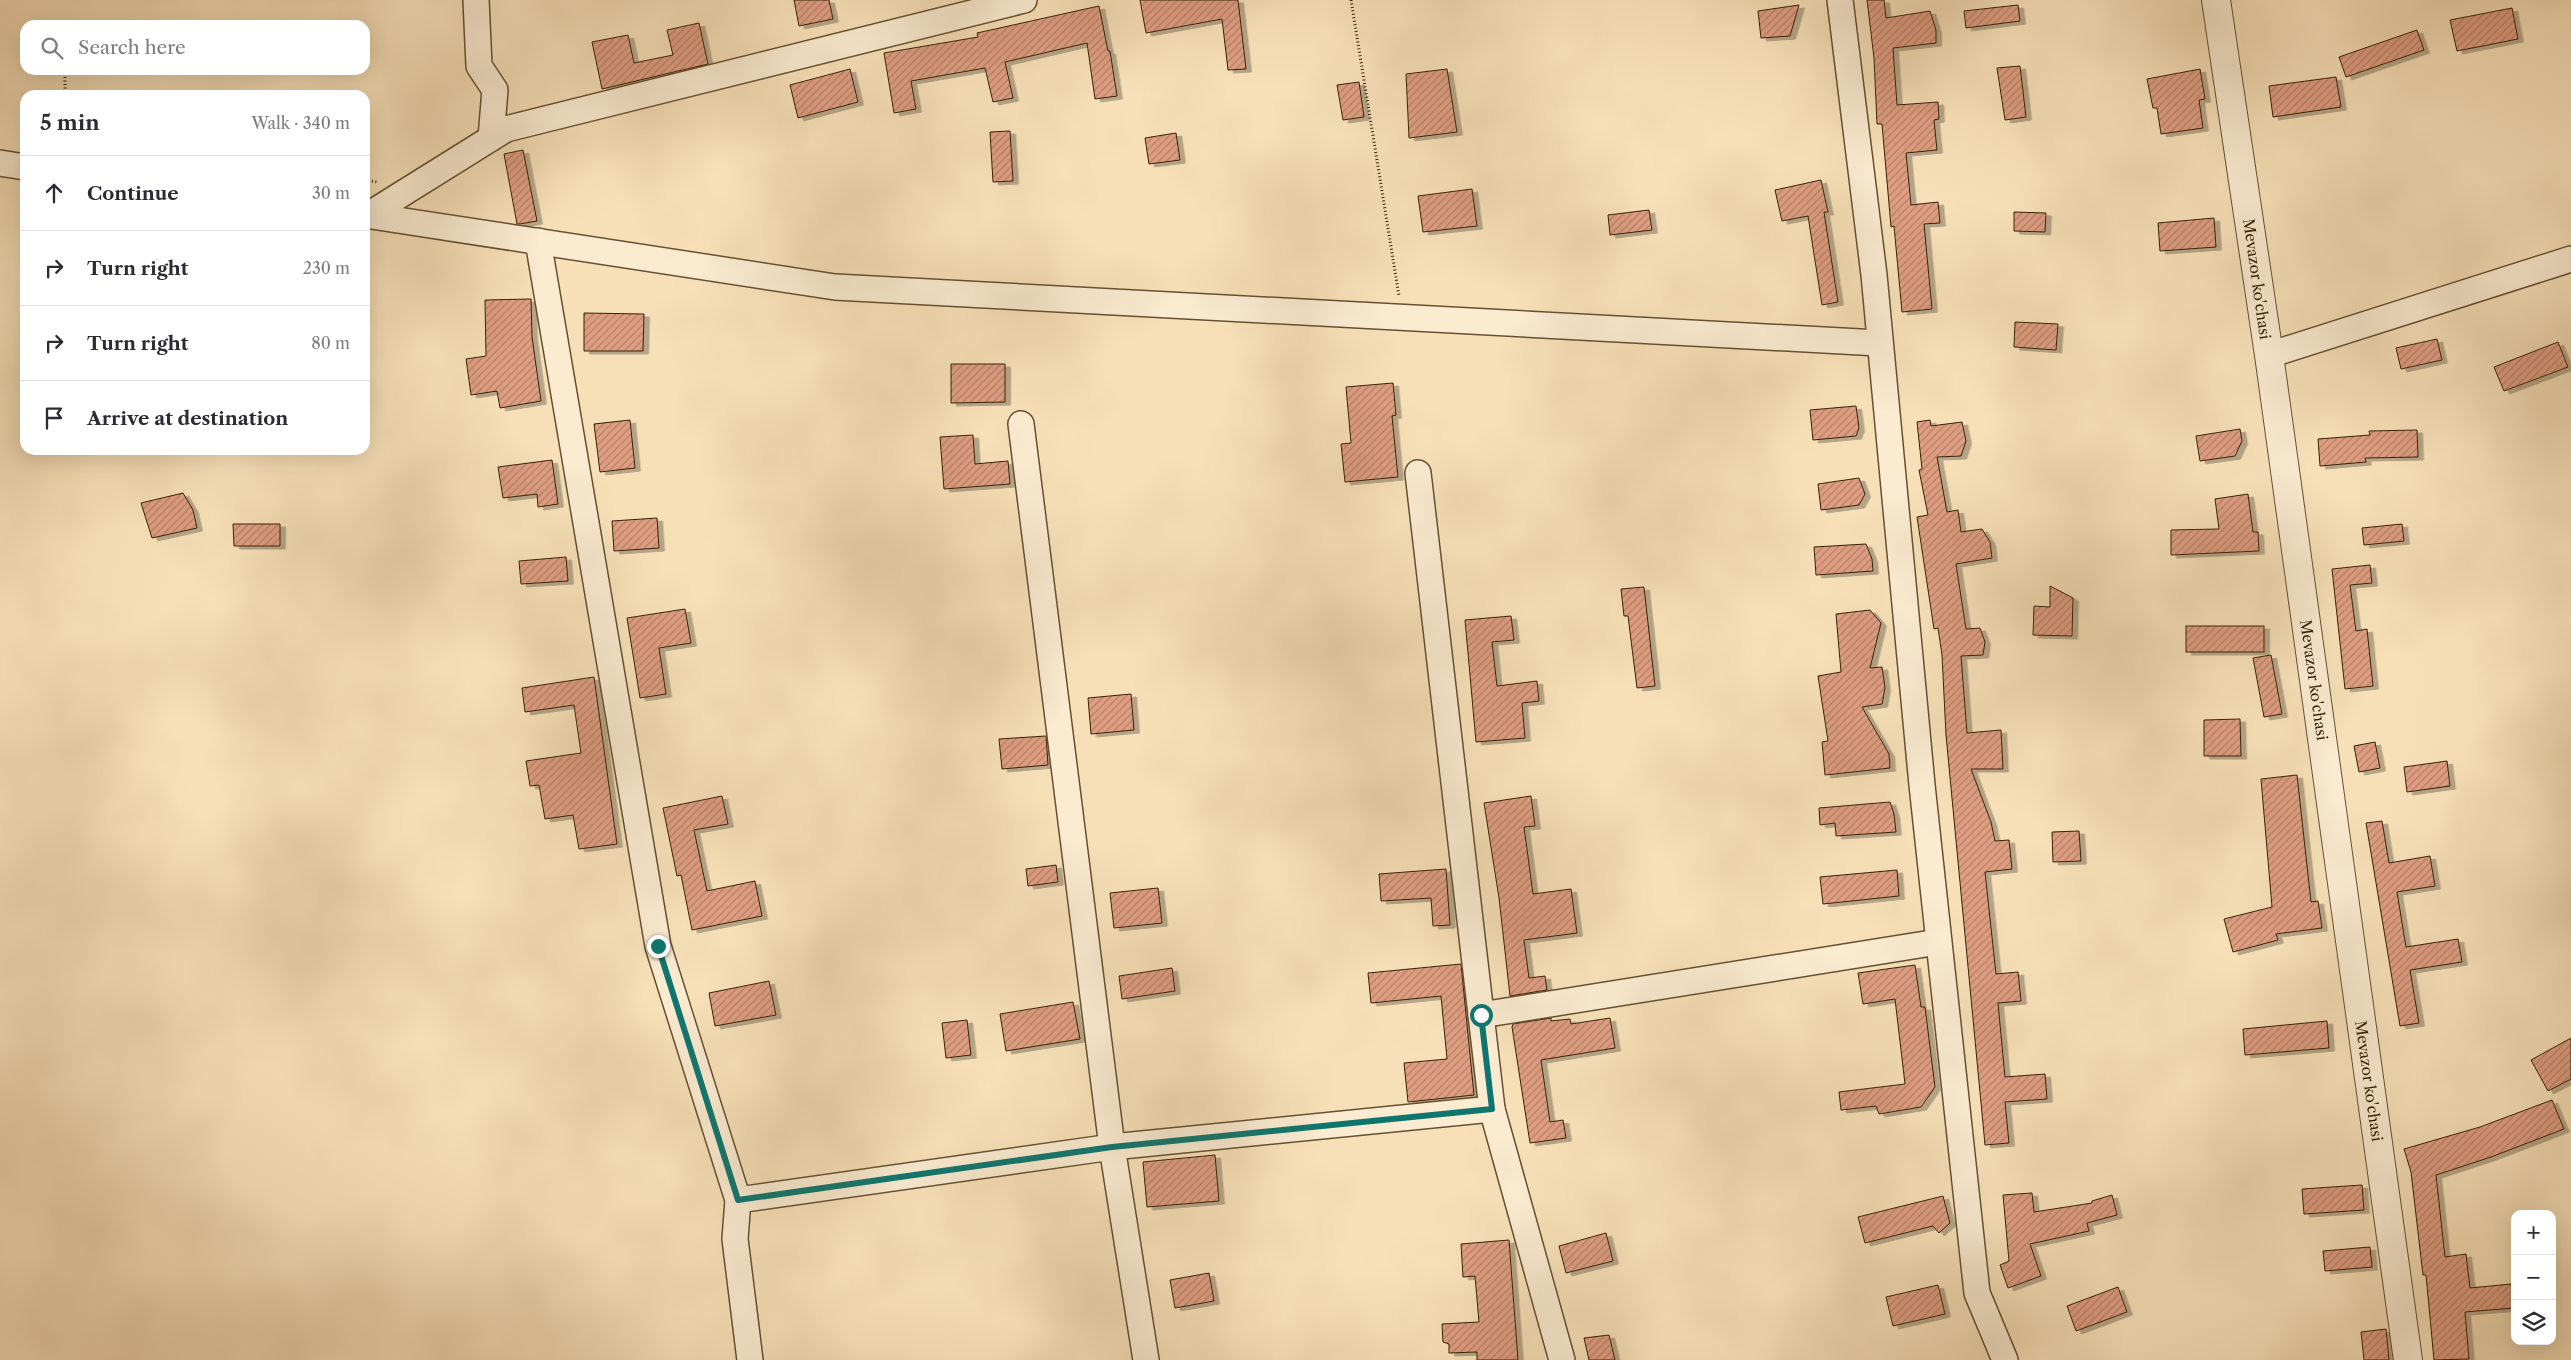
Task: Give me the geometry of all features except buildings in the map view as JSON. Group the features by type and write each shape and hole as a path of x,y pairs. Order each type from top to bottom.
{"street":[{"path":"476,0 479,66 495,90 491,138"},
{"path":"370,214 506,129 1024,0"},
{"path":"1840,0 1874,275 1879,343 1938,942 1977,1293 2005,1360"},
{"name":"Mevazor ko'chasi","path":"2216,0 2269,355 2408,1360"},
{"path":"0,164 20,166"},
{"path":"370,217 834,287 1879,343"},
{"path":"538,242 658,946 738,1200 735,1239 750,1360"},
{"path":"2269,355 2571,259"},
{"path":"1020,424 1112,1147 1146,1360"},
{"path":"1418,473 1492,1109 1562,1360"},
{"path":"1481,1015 1938,942"},
{"path":"738,1200 1112,1147 1492,1109"}],"path":[{"path":"1351,0 1403,317"},
{"path":"65,75 65,90"}],"route":[{"path":"658,946 738,1200 1112,1147 1492,1109 1481,1015"}]}
